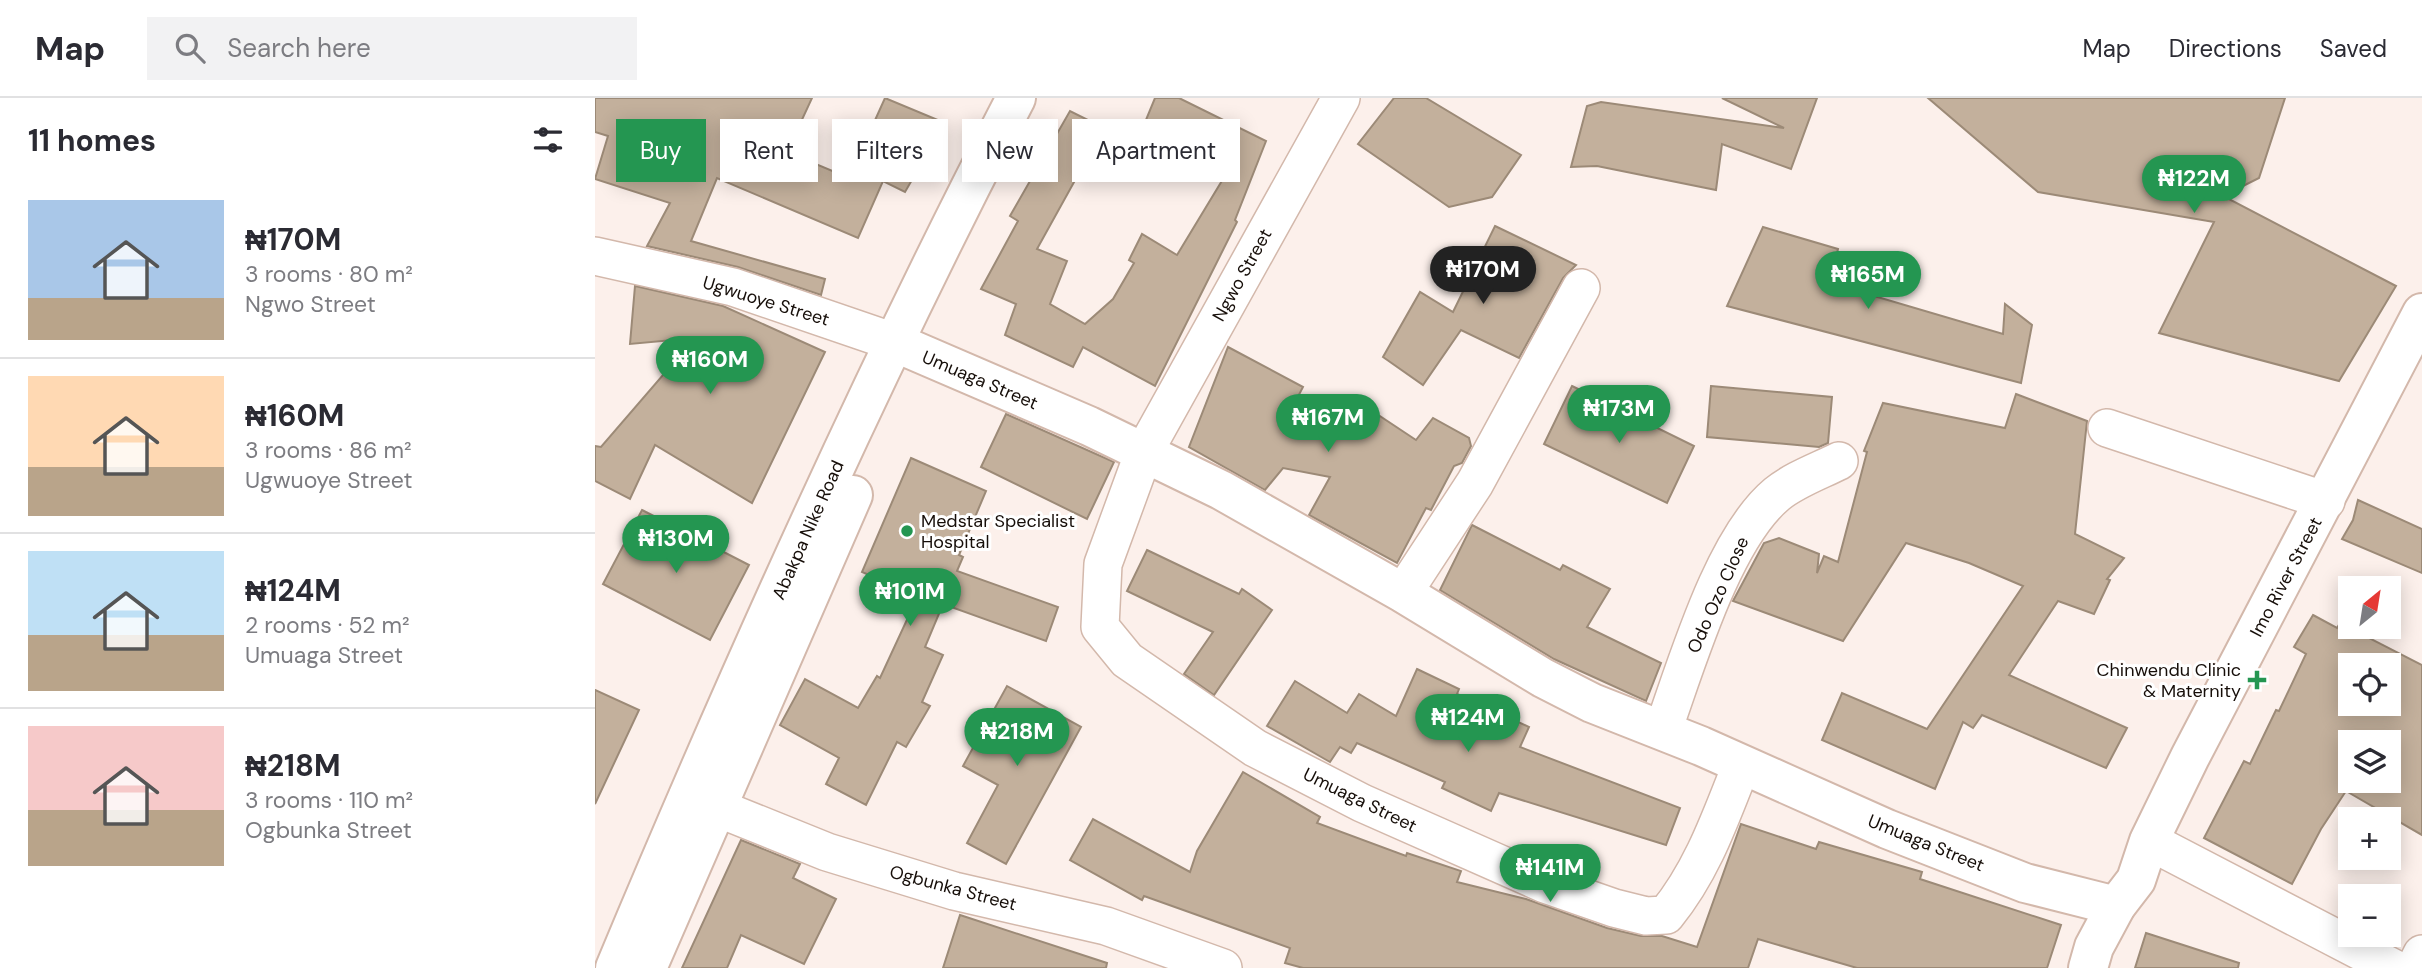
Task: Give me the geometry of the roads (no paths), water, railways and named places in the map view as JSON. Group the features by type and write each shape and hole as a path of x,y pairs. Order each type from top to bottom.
{"street":[{"name":"Abakpa Nike Road","path":"615,968 701,802 1016,98"},
{"name":"Abakpa Nike Road","path":"905,348 1041,98"},
{"name":"Ngwo Street","path":"1143,452 1341,98"},
{"name":"Ugwuoye Street","path":"595,256 733,287 905,348"},
{"path":"1403,593 1475,483 1581,288"},
{"name":"Imo River Street","path":"2088,968 2094,947 2116,906 2136,880 2149,841 2422,313"},
{"name":"Umuaga Street","path":"905,348 1143,452 1221,490 1403,593 1543,678 1592,703 1663,730 1741,766 2025,883 2116,906"},
{"path":"2107,428 2326,501"},
{"name":"Umuaga Street","path":"1143,452 1103,564 1100,627 1127,660 1255,748 1362,803 1545,884 1646,916 1666,915 1688,888 1713,838 1741,766"},
{"name":"Odo Ozo Close","path":"1663,730 1710,606 1736,548 1755,517 1778,493 1839,461"},
{"name":"Abakpa Nike Road","path":"647,968 701,802"},
{"name":"Ogbunka Street","path":"701,802 827,852 954,891 1106,926 1223,968"},
{"path":"2149,841 2393,968"},
{"path":"2415,968 2422,954"}],"place":[{"name":"Medstar Specialist Hospital","path":"907,531"},
{"name":"Chinwendu Clinic & Maternity","path":"2257,680"}]}
